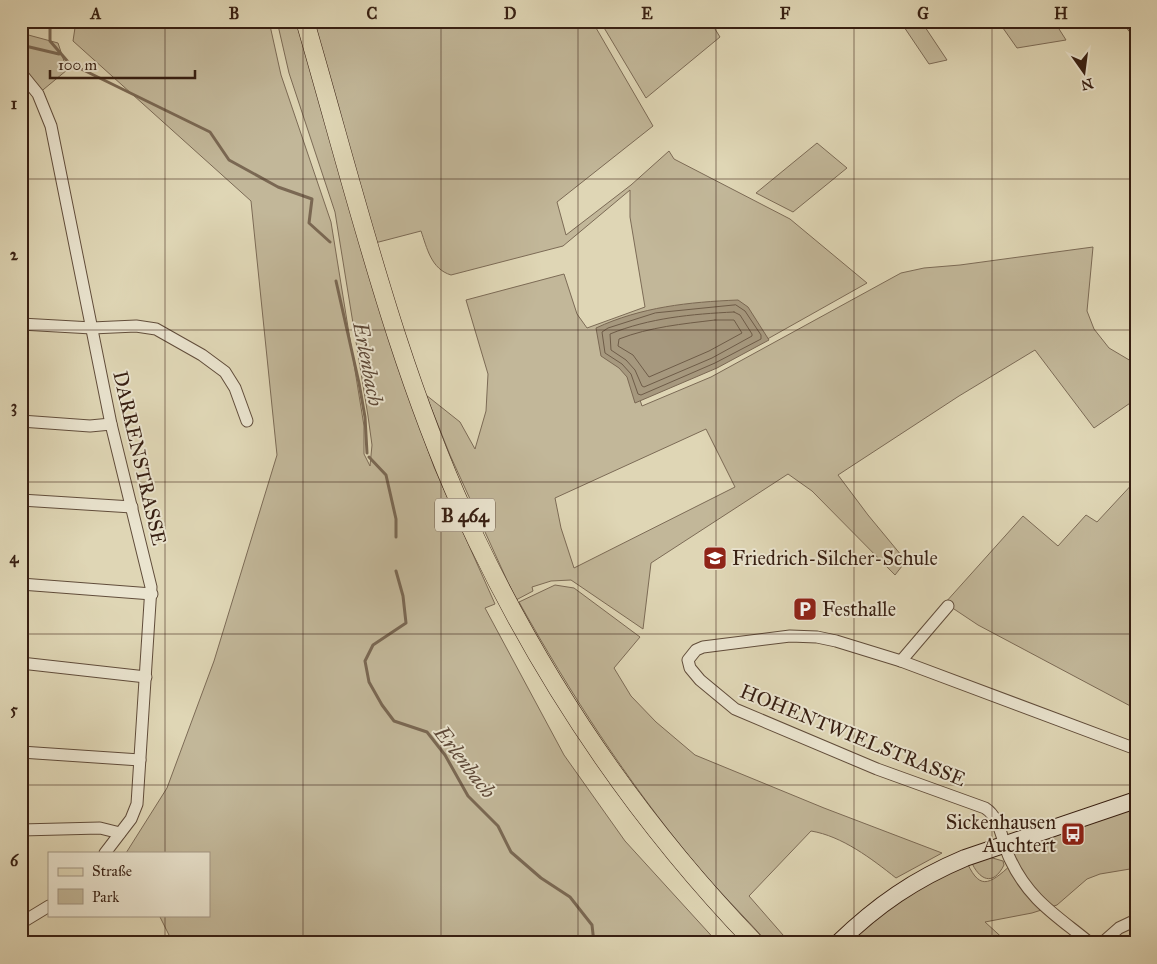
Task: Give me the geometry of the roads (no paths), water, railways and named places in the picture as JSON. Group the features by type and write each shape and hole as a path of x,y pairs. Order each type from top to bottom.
{"main road":[{"name":"B 464","path":"305,21 393,321 428,424 477,541 546,670 614,775 684,864 755,943"}],"street":[{"path":"1129,21 1136,30"},
{"name":"DARRENSTRASSE","path":"21,73 38,94 51,126 111,424 150,578 152,594 136,809 106,852"},
{"path":"21,324 92,328 150,327 162,332 219,366 230,379 247,421"},
{"path":"21,422 90,426 111,424"},
{"path":"21,500 132,507"},
{"path":"21,584 152,594"},
{"path":"948,606 901,662 1136,749"},
{"name":"HOHENTWIELSTRASSE","path":"901,662 836,641 801,636 712,645 696,650 690,655 689,664 693,672 726,703 755,718 824,747 985,808 992,813 996,820 1003,845 1028,891 1090,943"},
{"path":"21,663 146,677"},
{"path":"21,752 140,760"},
{"path":"838,943 864,918 905,887 959,861 1136,800"},
{"path":"21,830 100,828 120,833"},
{"path":"21,923 48,907"},
{"path":"1102,943 1119,928 1136,920"}],"water":[{"path":"738,300 748,307 769,340 717,368 635,403 627,377 619,368 601,356 596,328 613,321 648,310 683,304"}],"waterway":[{"name":"Erlenbach","path":"55,21 50,29 50,41 69,63 210,132 229,160 278,187 312,199 309,223 330,242"},
{"path":"21,45 59,54"},
{"name":"Erlenbach","path":"336,281 359,383 365,417 367,453"},
{"name":"Erlenbach","path":"369,457 386,475 396,519 396,537"},
{"name":"Erlenbach","path":"396,571 403,596 406,623 373,645 365,661 369,682 394,721 427,732 445,755 468,796 498,826 511,852 541,878 570,897 592,925 594,943"}],"place":[{"name":"Friedrich-Silcher-Schule","path":"715,558"},
{"name":"Festhalle","path":"805,609"},
{"name":"Sickenhausen Auchtert","path":"1073,834"}]}
